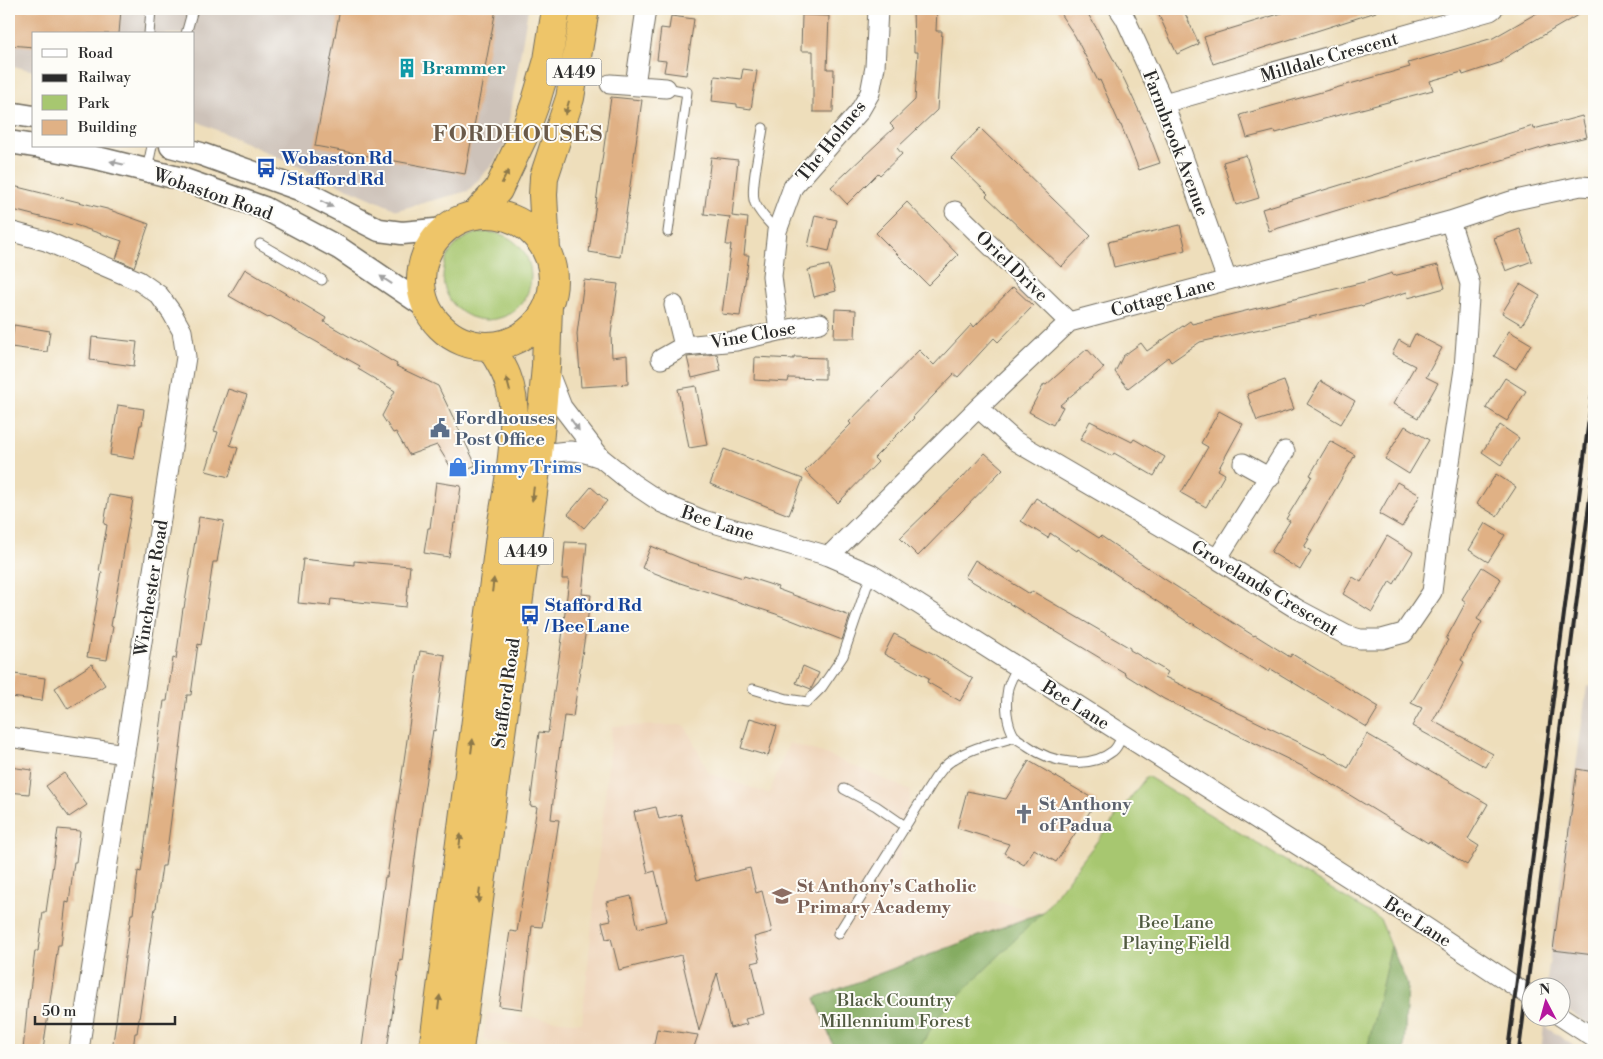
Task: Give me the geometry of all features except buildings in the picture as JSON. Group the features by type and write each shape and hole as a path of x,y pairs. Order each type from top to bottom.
{"highway":[{"name":"A449","path":"475,215 498,190 522,137 536,101 548,60 556,9"},
{"name":"A449","path":"546,250 533,233 516,221 496,215 475,215 455,223 434,238 422,270 421,288 426,307 434,321 445,332 459,340 474,345 490,346 508,343 525,335 539,322 548,306 553,287 552,268 546,250 544,177 570,98 585,9"},
{"name":"Stafford Road","path":"459,1050 538,455 546,366 548,306"},
{"name":"Stafford Road","path":"433,1050 513,448 512,399 508,378 490,346"}],"street":[{"path":"635,86 646,9"},
{"name":"The Holmes","path":"779,331 772,276 778,231 793,187 859,112 870,93 876,68 878,9"},
{"name":"Farmbrook Avenue","path":"1119,9 1125,18 1164,103 1227,280"},
{"name":"Milldale Crescent","path":"1164,103 1493,9"},
{"path":"610,84 666,88"},
{"path":"9,113 32,117"},
{"name":"Wobaston Road","path":"9,142 32,146"},
{"name":"Wobaston Road","path":"44,148 182,179 264,208 339,248 426,307"},
{"name":"Wobaston Road","path":"178,148 201,154 299,189 379,230 402,233 446,229"},
{"name":"Cottage Lane","path":"829,556 978,408 1069,322 1450,221 1511,201 1588,186"},
{"name":"Oriel Drive","path":"956,211 1069,322"},
{"name":"Grovelands Crescent","path":"978,408 1015,441 1217,559 1297,609 1346,635 1360,639 1382,640 1404,633 1432,592 1464,370 1470,284 1450,221"},
{"name":"Winchester Road","path":"9,231 46,241 140,282 159,295 182,331 186,357 79,1050"},
{"path":"674,305 684,346"},
{"name":"Vine Close","path":"661,359 684,346 736,341 820,323"},
{"name":"Bee Lane","path":"546,366 562,407 601,458 632,483 662,503 688,515 829,556 870,574 1404,912 1520,989"},
{"name":"Bee Lane","path":"538,455 571,450 581,451 601,458"},
{"path":"1217,559 1270,478 1285,451"},
{"path":"1243,463 1270,478"},
{"path":"9,737 125,754"},
{"path":"1570,1022 1594,1038"}],"lane":[{"path":"149,32 151,9"},
{"path":"187,32 193,9"},
{"path":"666,88 687,92 668,232"},
{"path":"764,128 753,190 754,202 764,218 778,231"},
{"path":"147,171 152,148"},
{"path":"260,244 322,280"},
{"path":"754,689 787,699 807,702 822,687 843,656 870,574"},
{"path":"1017,668 1008,687 1008,721 1016,737 1036,751 1061,760 1083,763 1102,758 1115,749 1123,734"},
{"path":"838,934 928,788 944,767 972,750 1016,737"},
{"path":"844,790 876,806 905,826"}],"shaded area":[{"path":"9,9 528,9 505,144 493,164 468,191 397,210 195,120 195,32 32,32 32,71 9,65"},
{"path":"1587,686 1594,687 1594,1028 1570,1013 1570,976 1547,976"},
{"name":"St Anthony's Catholic Primary Academy","path":"685,725 709,773 769,794 789,743 826,754 911,791 896,880 1043,912 815,997 835,1050 552,1050 483,1040 487,1013 582,1023 612,726"},
{"path":"1544,1026 1580,1050 1541,1050"}],"green space":[{"path":"487,232 504,236 518,245 527,259 531,276 527,293 518,307 504,316 487,320 470,316 456,307 447,293 443,276 447,259 456,245 470,236"},
{"name":"Bee Lane Playing Field","path":"1147,776 1380,919 1407,984 1404,1050 835,1050 815,998 1043,912"},
{"name":"Black Country Millennium Forest","path":"1043,912 940,1014 918,1050 835,1050 815,998"},
{"path":"1391,946 1407,984 1404,1050 1367,1050"}],"railway":[{"path":"1508,1050 1594,380"},
{"path":"1519,1050 1594,466"}],"place":[{"name":"Brammer","path":"407,68"},
{"name":"Wobaston Rd / Stafford Rd","path":"266,168"},
{"name":"Fordhouses Post Office","path":"440,428"},
{"name":"Jimmy Trims","path":"458,467"},
{"name":"Stafford Rd / Bee Lane","path":"530,615"},
{"name":"St Anthony of Padua","path":"1024,814"},
{"name":"St Anthony's Catholic Primary Academy","path":"782,896"}],"district":[{"name":"FORDHOUSES","path":"518,133"}]}
